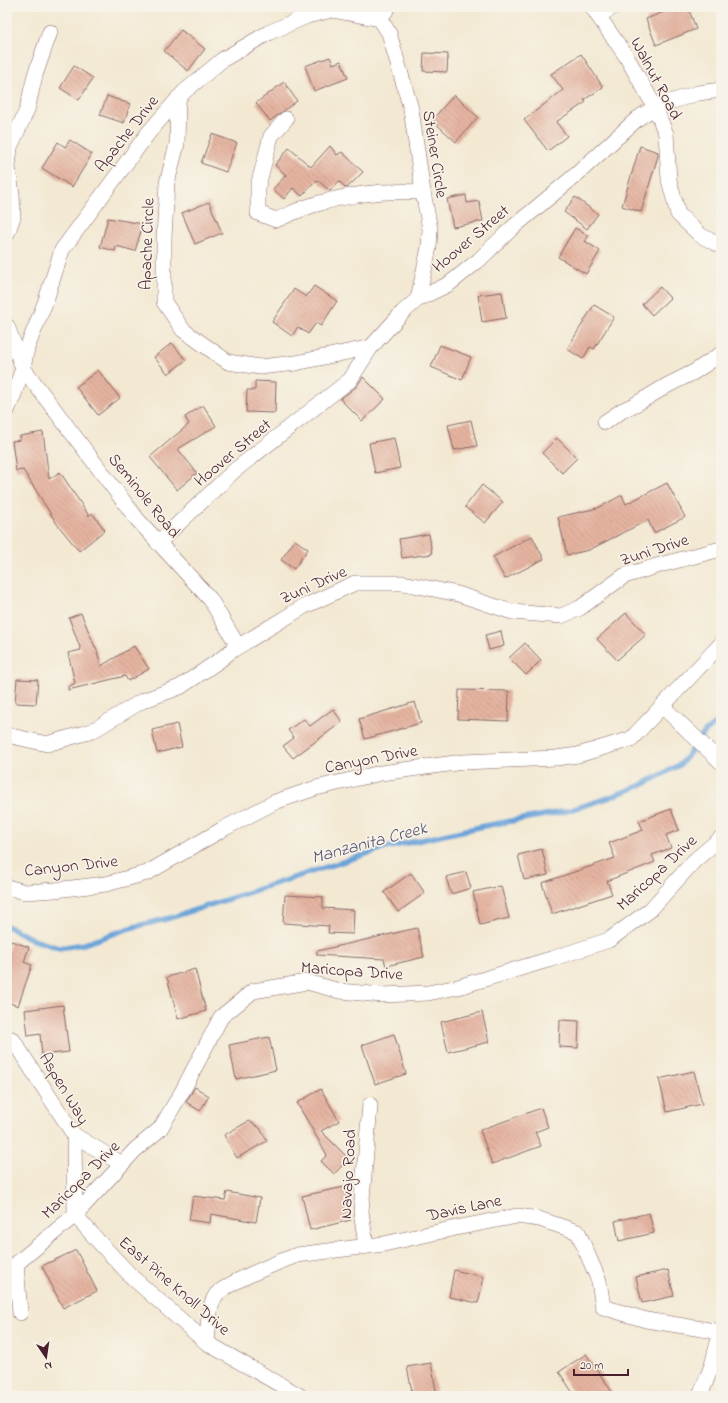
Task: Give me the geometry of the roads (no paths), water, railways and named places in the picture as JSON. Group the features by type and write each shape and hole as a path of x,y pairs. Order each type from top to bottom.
{"street":[{"name":"Steiner Circle","path":"367,7 384,13 411,109 430,229 429,247 418,299"},
{"path":"595,11 613,7"},
{"name":"Apache Drive","path":"7,411 23,368 27,348 45,303 62,250 149,132 178,98 222,60 268,33 307,16 332,10 384,13"},
{"name":"Walnut Road","path":"595,11 626,56 655,108 666,134 669,180 678,214 700,235 721,246"},
{"path":"7,234 13,217 8,167 10,147 27,110 34,75 50,32"},
{"name":"Hoover Street","path":"158,543 235,470 350,380 371,347 402,312 418,299 449,284 479,260 511,229 577,174 637,119 655,108 698,93 721,90"},
{"name":"Apache Circle","path":"178,98 177,144 167,183 164,238 164,302 183,330 228,362 260,367 296,363 371,347"},
{"path":"286,119 271,136 258,186 258,213 276,220 313,205 347,196 397,191 423,192"},
{"name":"Seminole Road","path":"7,326 23,368 136,519 210,599 238,646"},
{"path":"605,422 623,410 694,372 721,354"},
{"name":"Zuni Drive","path":"7,735 47,744 92,731 142,701 180,687 238,646 303,607 355,583 403,583 458,594 512,612 561,616 580,608 624,576 721,549"},
{"name":"Canyon Drive","path":"7,887 25,892 54,890 106,884 147,873 223,829 274,802 316,788 381,773 463,762 556,758 578,755 631,739 721,644"},
{"path":"662,706 721,762"},
{"name":"Maricopa Drive","path":"20,1313 16,1264 75,1215 135,1150 160,1129 183,1090 221,1018 253,991 307,982 340,991 382,995 428,993 458,987 558,957 609,940 650,910 695,860 721,838"},
{"name":"Aspen Way","path":"7,1037 13,1040 74,1135 75,1215"},
{"name":"Navajo Road","path":"366,1246 361,1211 370,1104"},
{"path":"74,1135 122,1164"},
{"name":"East Pine Knoll Drive","path":"75,1215 134,1279 208,1343 300,1396"},
{"name":"Davis Lane","path":"208,1343 210,1313 216,1295 231,1284 297,1255 384,1244 517,1216 539,1219 578,1232 599,1281 603,1307 646,1320 721,1331"},
{"path":"700,1396 712,1366 721,1331"}],"waterway":[{"name":"Manzanita Creek","path":"7,926 34,940 59,948 84,944 130,928 170,918 385,848 484,826 567,811 608,798 644,784 681,764 705,732 721,719"}]}
